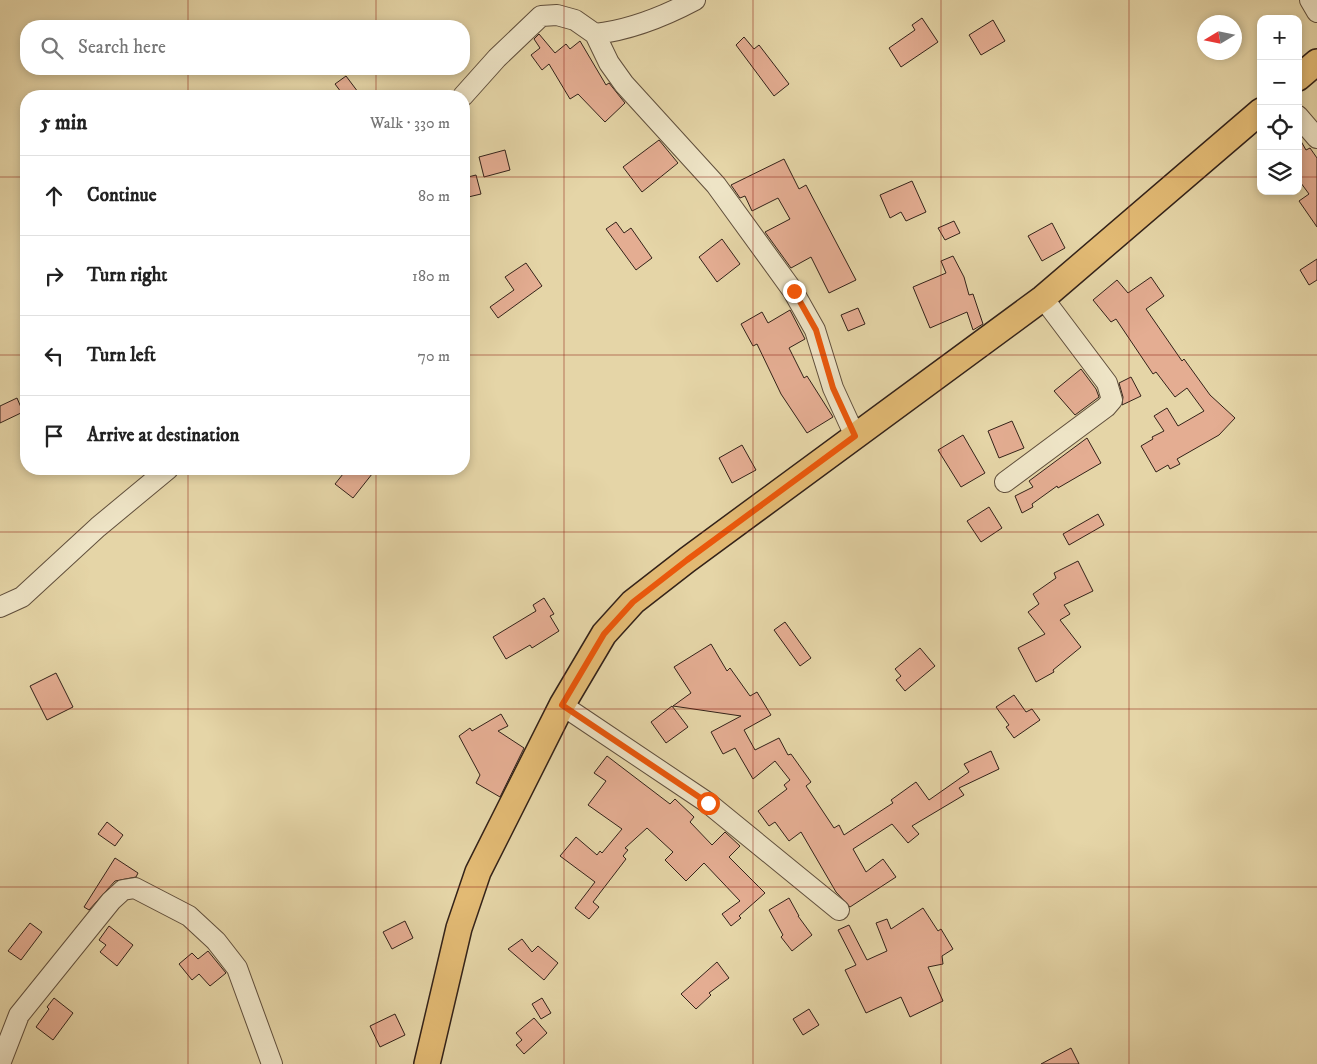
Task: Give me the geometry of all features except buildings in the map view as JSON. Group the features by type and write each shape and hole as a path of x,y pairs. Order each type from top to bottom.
{"main road":[{"path":"1302,75 1317,62"},
{"path":"427,1064 460,928 478,872 562,705 604,634 633,602 687,560 1043,298 1257,113"}],"street":[{"path":"595,34 616,32 666,16 695,0"},
{"path":"1310,0 1317,12"},
{"path":"468,90 539,8 575,20 595,34 609,63 624,84 716,185 794,291 816,330 833,388 855,436"},
{"path":"1302,121 1317,138"},
{"path":"1005,482 1106,407 1112,400 1107,383 1043,298"},
{"path":"0,607 22,597 98,527 161,475"},
{"path":"562,705 708,803 839,910"},
{"path":"0,1064 19,1015 111,901 123,890 134,888 189,916 216,941 237,968 272,1064"}],"route":[{"path":"708,803 562,705 604,634 633,602 855,436 833,388 816,330 794,291"}]}
